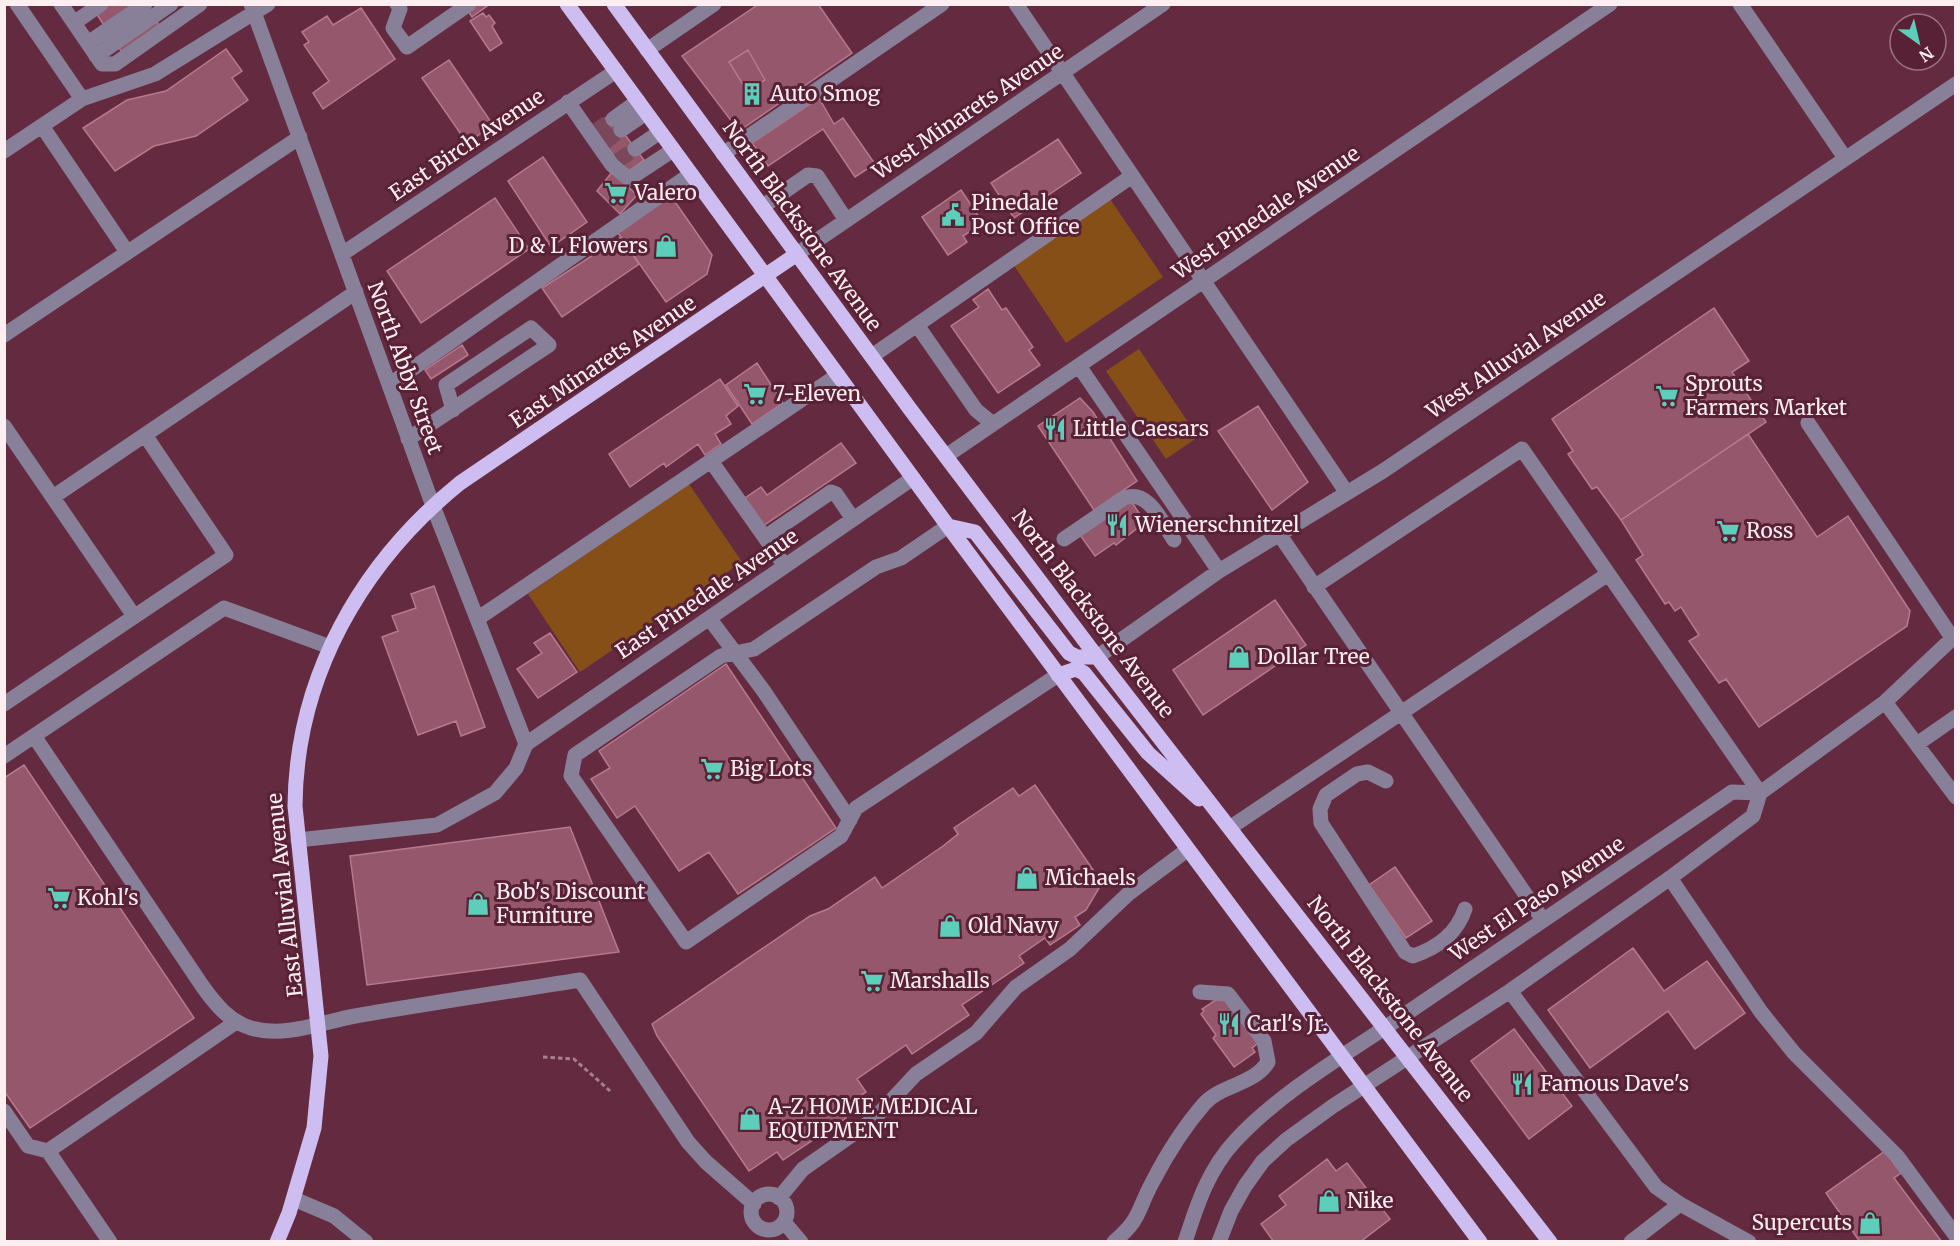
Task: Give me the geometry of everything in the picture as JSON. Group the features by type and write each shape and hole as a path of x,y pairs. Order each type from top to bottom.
{"main road":[{"path":"567,4 948,526 1480,1242"},
{"name":"North Blackstone Avenue","path":"614,4 872,356 1097,657 1231,827 1550,1242"},
{"name":"East Minarets Avenue","path":"433,506 460,483 797,254"},
{"name":"East Alluvial Avenue","path":"277,1242 294,1199 314,1128 321,1056 298,840 295,771 305,713 330,647 368,578 400,538 433,506"},
{"path":"948,526 975,532 1070,653 1077,657 1097,657"},
{"path":"1058,675 1076,669 1083,673 1148,753 1231,827"}],"street":[{"path":"37,4 20,9 82,99"},
{"path":"83,4 82,34 115,64 200,4"},
{"path":"82,34 101,4"},
{"path":"82,34 127,4"},
{"path":"82,34 145,4"},
{"path":"82,34 171,4"},
{"path":"82,34 190,4"},
{"path":"4,151 82,99 155,74 252,9 268,4"},
{"path":"398,7 393,28 407,47 469,4"},
{"path":"647,50 714,4"},
{"path":"723,154 942,4"},
{"path":"1016,4 1347,493"},
{"name":"West Minarets Avenue","path":"797,254 1163,4"},
{"name":"West Pinedale Avenue","path":"946,456 1610,4"},
{"path":"1740,4 1845,158"},
{"name":"North Abby Street","path":"252,9 408,439 526,744"},
{"name":"East Birch Avenue","path":"342,254 616,71"},
{"name":"West Alluvial Avenue","path":"1097,657 1219,571 1347,493 1956,84"},
{"path":"568,102 614,163 629,179 673,150"},
{"path":"617,124 642,107"},
{"path":"42,126 127,252"},
{"path":"635,149 660,132"},
{"path":"4,335 300,137"},
{"path":"389,385 691,174"},
{"path":"762,207 808,175 817,176 846,220"},
{"path":"872,356 1132,176"},
{"path":"53,497 356,292"},
{"path":"917,325 976,410 993,424"},
{"path":"408,439 453,410 549,345 531,328 465,372 446,385 453,410"},
{"path":"1079,366 1219,571"},
{"path":"477,619 838,375"},
{"path":"1219,1242 1231,1211 1263,1161 1314,1119 1510,991 1670,878 1753,816 1760,793 1885,702 1954,637 1808,423"},
{"path":"4,426 134,616"},
{"path":"4,704 226,555 145,435"},
{"path":"1314,587 1522,450 1760,793"},
{"path":"711,461 785,566"},
{"name":"East Pinedale Avenue","path":"526,744 913,478"},
{"path":"765,537 831,492 836,494 853,519"},
{"path":"1064,539 1124,498 1134,494 1142,496 1151,506 1174,540"},
{"path":"948,526 901,558 876,567 754,649 721,656 574,755 571,776 686,942 841,836 856,808 1058,675"},
{"path":"1279,534 1399,713 1543,920"},
{"path":"1231,827 1608,574"},
{"path":"4,756 224,608 330,647"},
{"path":"710,618 850,820"},
{"path":"1885,702 1956,797"},
{"path":"1917,744 1956,717"},
{"path":"34,736 203,987 213,1001 236,1022 253,1029 273,1031 580,980 687,1142 754,1204 754,1221 762,1229 774,1229 784,1222 787,1212 779,1198 768,1195 754,1204"},
{"path":"298,840 437,825 495,793 516,768 526,744"},
{"path":"1386,781 1362,771 1326,795 1320,809 1321,823 1405,952 1413,956 1424,952 1453,932 1460,925 1466,909"},
{"name":"West El Paso Avenue","path":"1185,1242 1200,1195 1216,1165 1235,1141 1265,1114 1342,1056 1732,792 1760,793"},
{"path":"779,1198 803,1169 873,1120 916,1074 976,1033 1016,987 1070,948 1128,894 1187,850"},
{"path":"1670,878 1761,1012 1827,1089 1890,1148 1956,1236"},
{"path":"1510,991 1656,1187 1680,1204 1749,1242"},
{"path":"1114,1242 1135,1221 1165,1159 1212,1095 1260,1071 1268,1062 1264,1041 1228,994 1200,992"},
{"path":"48,1151 236,1022"},
{"path":"4,1111 28,1146 48,1151 110,1242"},
{"path":"294,1199 334,1216 366,1242"},
{"path":"1631,1242 1680,1204"},
{"path":"784,1222 801,1242"}],"path":[{"path":"543,1057 574,1059 610,1091"}],"shaded area":[{"path":"1110,199 1163,277 1066,343 1013,264"},
{"path":"1139,349 1198,437 1166,459 1106,371"},
{"path":"689,484 742,562 580,672 528,594"}],"building":[{"path":"90,4 145,4 161,28 123,54"},
{"path":"463,4 490,4 472,17"},
{"name":"Auto Smog","path":"759,4 818,4 852,53 739,131 682,56"},
{"path":"361,8 395,59 323,109 313,93 329,81 304,45 309,42 302,32 327,16 333,25"},
{"path":"483,13 486,17 489,15 495,23 492,26 502,43 490,51 470,21"},
{"path":"226,49 242,71 232,78 248,100 196,136 154,146 115,171 83,128 127,100 166,91"},
{"path":"748,50 765,80 747,91 729,62"},
{"path":"449,60 493,125 467,143 422,78"},
{"path":"819,98 834,124 843,118 875,164 855,177 823,129 768,166 752,143"},
{"name":"Valero","path":"610,115 644,160 626,173 593,127"},
{"path":"1058,139 1081,173 1014,218 991,183"},
{"path":"543,157 587,222 551,247 508,181"},
{"name":"Valero","path":"612,172 637,195 620,214 597,191"},
{"path":"961,190 983,223 963,236 967,242 948,255 922,217"},
{"name":"D & L Flowers","path":"671,196 712,255 707,274 666,302 618,233"},
{"path":"495,198 529,249 421,323 387,271"},
{"path":"621,237 639,264 562,317 542,288"},
{"path":"988,289 1002,310 1006,308 1033,347 1029,350 1040,365 998,393 951,326 979,307 973,300"},
{"name":"Sprouts Farmers Market","path":"1714,308 1749,361 1732,372 1766,422 1621,520 1597,487 1592,489 1568,454 1573,451 1552,419"},
{"path":"462,345 468,355 431,379 425,370"},
{"name":"7-Eleven","path":"757,363 783,403 752,424 726,385"},
{"path":"720,379 738,406 726,416 731,424 715,434 721,444 705,455 698,444 666,467 664,463 630,487 609,454"},
{"path":"1080,398 1093,412 1137,481 1094,510 1038,426"},
{"path":"1258,406 1308,482 1272,510 1218,431"},
{"path":"1748,434 1817,537 1848,516 1910,611 1907,626 1759,727 1726,679 1719,683 1689,641 1699,635 1681,607 1675,611 1669,602 1665,604 1636,560 1643,555 1621,520"},
{"path":"841,443 856,463 760,528 742,500 761,487 767,495"},
{"name":"Wienerschnitzel","path":"1131,501 1145,522 1116,545 1114,543 1095,556 1080,535"},
{"path":"434,586 485,727 461,736 456,721 418,735 382,637 398,631 392,616 416,608 411,594"},
{"name":"Dollar Tree","path":"1275,600 1306,645 1203,715 1173,670"},
{"path":"550,633 577,672 538,698 517,669 542,653 534,643"},
{"path":"726,664 836,828 738,894 709,852 679,871 635,806 617,818 591,779 610,768 599,751"},
{"name":"Kohl's","path":"24,765 194,1018 30,1128 4,1091 4,778"},
{"path":"1035,785 1102,883 1086,910 1075,917 1080,925 1050,945 1045,938 1019,956 1024,963 962,1005 969,1015 912,1054 906,1045 857,1079 866,1092 840,1109 846,1118 783,1160 777,1152 749,1171 657,1036 652,1024 810,916 828,909 875,877 882,888 958,834 954,828 1013,788 1019,796"},
{"name":"Bob's Discount Furniture","path":"570,827 619,952 367,985 350,856"},
{"path":"1395,867 1432,921 1406,938 1369,885"},
{"path":"1633,948 1664,991 1707,961 1745,1013 1695,1049 1668,1011 1590,1068 1548,1010"},
{"name":"Carl's Jr.","path":"1225,994 1261,1041 1252,1048 1255,1052 1234,1067 1213,1038 1216,1035 1201,1014 1204,1011 1202,1009"},
{"name":"Famous Dave's","path":"1514,1029 1572,1106 1529,1139 1471,1061"},
{"path":"1885,1151 1901,1173 1894,1178 1942,1242 1860,1242 1826,1193"},
{"name":"Nike","path":"1327,1159 1336,1171 1347,1163 1390,1219 1360,1242 1274,1242 1261,1224 1286,1205 1279,1196"}],"tunnel":[{"path":"595,131 613,119"},
{"path":"604,143 621,130"},
{"path":"617,161 635,149"}],"place":[{"name":"Auto Smog","path":"752,94"},
{"name":"Valero","path":"616,193"},
{"name":"Pinedale Post Office","path":"953,215"},
{"name":"D & L Flowers","path":"666,246"},
{"name":"7-Eleven","path":"755,394"},
{"name":"Sprouts Farmers Market","path":"1667,396"},
{"name":"Little Caesars","path":"1055,429"},
{"name":"Wienerschnitzel","path":"1117,525"},
{"name":"Ross","path":"1728,531"},
{"name":"Dollar Tree","path":"1239,657"},
{"name":"Big Lots","path":"712,769"},
{"name":"Michaels","path":"1027,878"},
{"name":"Kohl's","path":"59,898"},
{"name":"Bob's Discount Furniture","path":"478,904"},
{"name":"Old Navy","path":"950,926"},
{"name":"Marshalls","path":"872,981"},
{"name":"Carl's Jr.","path":"1229,1024"},
{"name":"Famous Dave's","path":"1522,1084"},
{"name":"A-Z HOME MEDICAL EQUIPMENT","path":"750,1119"},
{"name":"Nike","path":"1329,1201"},
{"name":"Supercuts","path":"1870,1223"}]}
